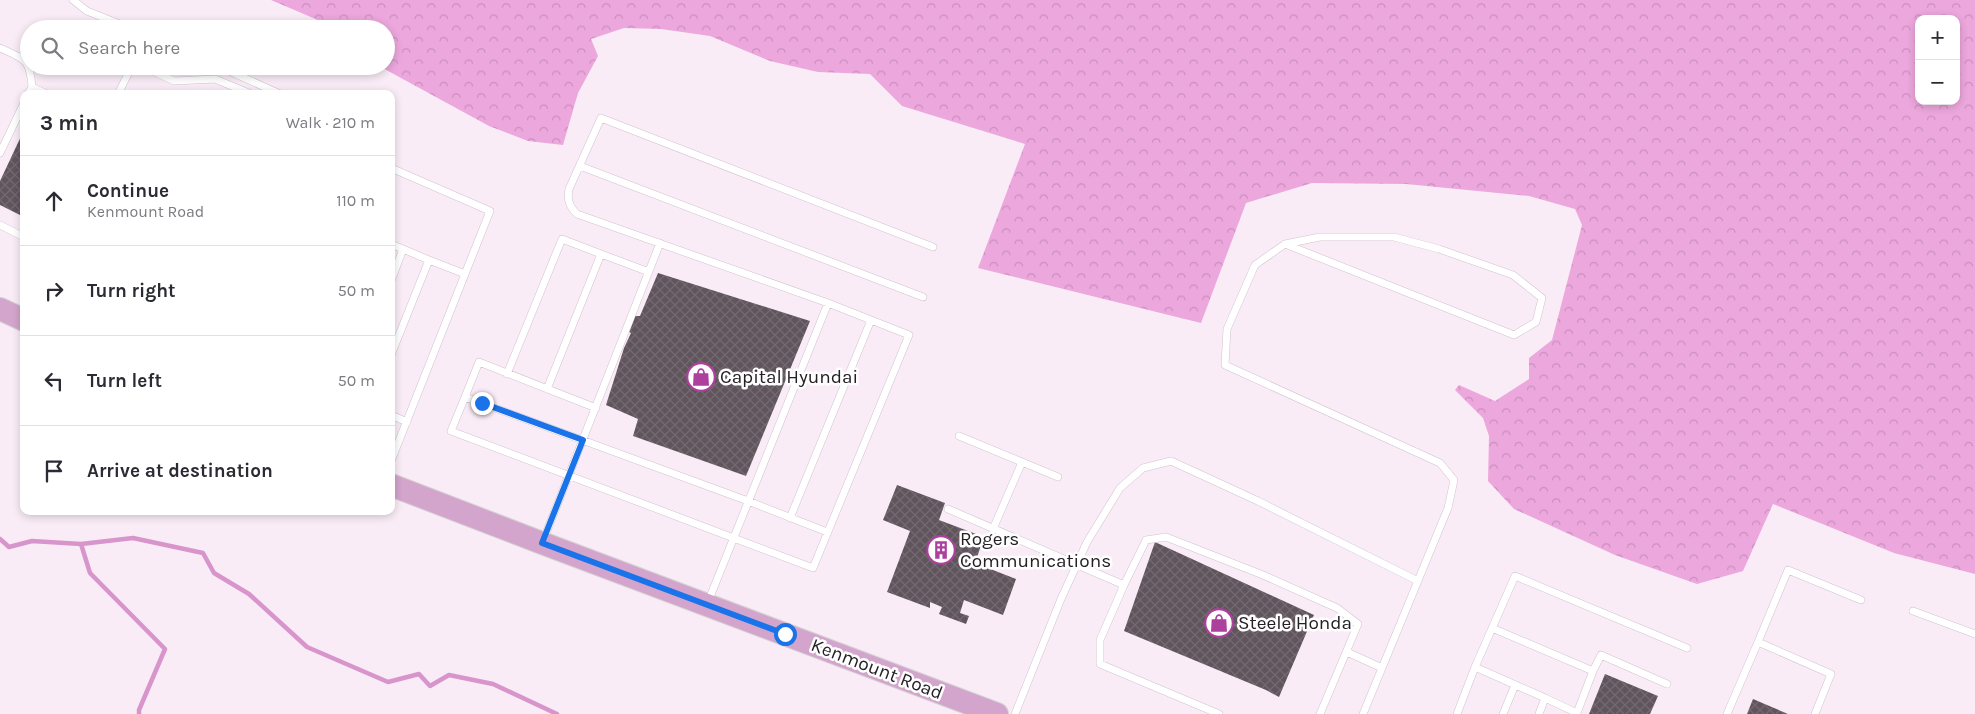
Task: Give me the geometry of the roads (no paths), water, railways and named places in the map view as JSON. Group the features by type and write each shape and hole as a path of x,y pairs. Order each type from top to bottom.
{"main road":[{"path":"0,309 20,318"},
{"name":"Kenmount Road","path":"395,487 998,714"}],"lane":[{"path":"72,0 87,11 110,20"},
{"path":"0,48 20,57"},
{"path":"30,75 30,90"},
{"path":"120,90 128,75"},
{"path":"161,75 174,81 215,79 241,90"},
{"path":"238,75 271,90"},
{"path":"0,153 20,111"},
{"path":"596,408 479,362 451,431 813,568 909,335 828,303 577,214 570,207 568,197 601,118 933,247"},
{"path":"580,166 923,297"},
{"path":"395,170 490,211 395,451"},
{"path":"0,225 20,235"},
{"path":"1285,244 1514,335 1536,322 1542,298 1513,275 1394,237 1320,236 1285,244 1255,265 1226,329 1225,365 1440,462 1454,480 1448,508 1363,714"},
{"path":"508,374 562,239 649,272"},
{"path":"542,543 660,243"},
{"path":"395,246 464,274"},
{"path":"395,270 403,249"},
{"path":"547,389 601,254"},
{"path":"395,345 429,260"},
{"path":"706,605 828,303"},
{"path":"790,518 871,320"},
{"path":"465,397 827,532"},
{"path":"395,417 407,422"},
{"path":"959,436 1058,477"},
{"path":"1015,714 1087,542 1120,488 1143,468 1171,461 1258,501 1418,581"},
{"path":"993,529 1022,462"},
{"path":"948,509 1124,585"},
{"path":"1219,714 1100,664 1100,640 1146,540 1166,536 1263,575 1337,608 1358,624 1320,714"},
{"path":"1727,714 1788,570 1861,600"},
{"path":"1457,714 1475,667 1515,576 1687,648"},
{"path":"1913,611 1975,634"},
{"path":"1492,628 1593,671"},
{"path":"1758,642 1831,674 1815,714"},
{"path":"1347,652 1382,668"},
{"path":"1475,667 1577,713 1593,671 1601,656 1668,684"},
{"path":"1503,714 1515,684"},
{"path":"1539,714 1545,698"}],"waterway":[{"path":"0,539 9,547 32,541 81,544 133,538 203,553 214,573 249,594 307,647 388,682 419,674 430,686 449,675 493,684 557,714"},
{"path":"81,544 90,573 165,649 139,714"}],"place":[{"name":"Capital Hyundai","path":"701,377"},
{"name":"Rogers Communications","path":"941,550"},
{"name":"Steele Honda","path":"1219,623"}]}
